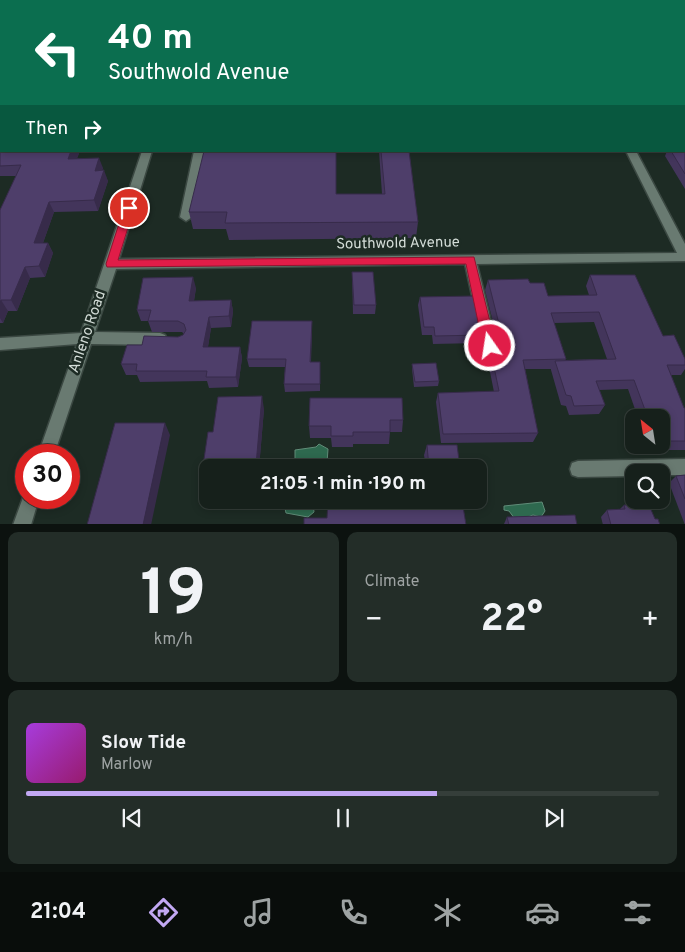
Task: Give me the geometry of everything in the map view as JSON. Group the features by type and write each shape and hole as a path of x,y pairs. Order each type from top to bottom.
{"street":[{"name":"Anleno Road","path":"50,444 147,152"},
{"path":"186,217 199,152"},
{"path":"632,152 685,256"},
{"name":"Southwold Avenue","path":"111,264 685,256"},
{"path":"470,260 490,346"},
{"path":"0,344 86,338 171,339"},
{"path":"578,469 685,467"},
{"path":"22,524 27,509"}],"shaded area":[{"path":"319,444 328,449 327,459 295,459 295,450 316,447"},
{"path":"542,502 545,511 541,517 533,515 523,519 515,519 509,511 504,510 504,506"},
{"path":"285,509 314,509 314,512 308,517 286,513"}],"building":[{"path":"0,152 71,152 68,159 99,158 95,171 104,170 94,200 49,202 34,243 48,243 39,266 25,267 11,300 1,300 0,303 0,210 21,165 0,166"},
{"path":"204,152 336,152 336,194 385,194 381,152 409,152 418,222 225,223 227,212 189,212"},
{"path":"672,152 685,152 685,174"},
{"path":"352,272 373,272 376,305 354,305"},
{"path":"590,275 635,275 663,336 674,335 685,359 685,365 667,365 685,408 685,441 670,441 670,409 645,409 634,380 596,381 605,405 574,406 571,396 566,395 555,361 616,359 599,312 551,313 566,359 523,360 538,433 443,434 438,393 499,391 489,343 499,342 502,336 488,280 528,279 530,283 544,283 548,296 597,295"},
{"path":"193,277 189,301 231,300 229,316 209,317 203,347 240,347 236,377 206,377 207,371 136,371 137,364 121,364 127,345 142,345 144,336 178,337 183,335 186,330 184,324 178,321 148,321 151,310 137,310 143,278"},
{"path":"474,296 483,335 435,336 434,327 424,327 420,297"},
{"path":"252,321 312,321 310,362 320,362 320,384 284,384 286,359 247,359"},
{"path":"436,363 439,381 415,382 412,364"},
{"path":"262,396 257,459 204,459 208,432 213,432 218,397"},
{"path":"310,398 402,398 403,420 390,420 390,432 353,432 353,436 331,436 331,426 309,426"},
{"path":"115,423 165,423 143,524 87,524"},
{"path":"427,445 457,445 459,459 428,459"},
{"path":"685,475 685,499 676,476"},
{"path":"328,509 463,509 466,524 304,524 304,518 327,518"},
{"path":"651,509 660,524 611,524 607,510"},
{"path":"575,515 577,524 509,524 507,517"}],"route":[{"path":"129,208 111,264 470,260 490,346"}]}
